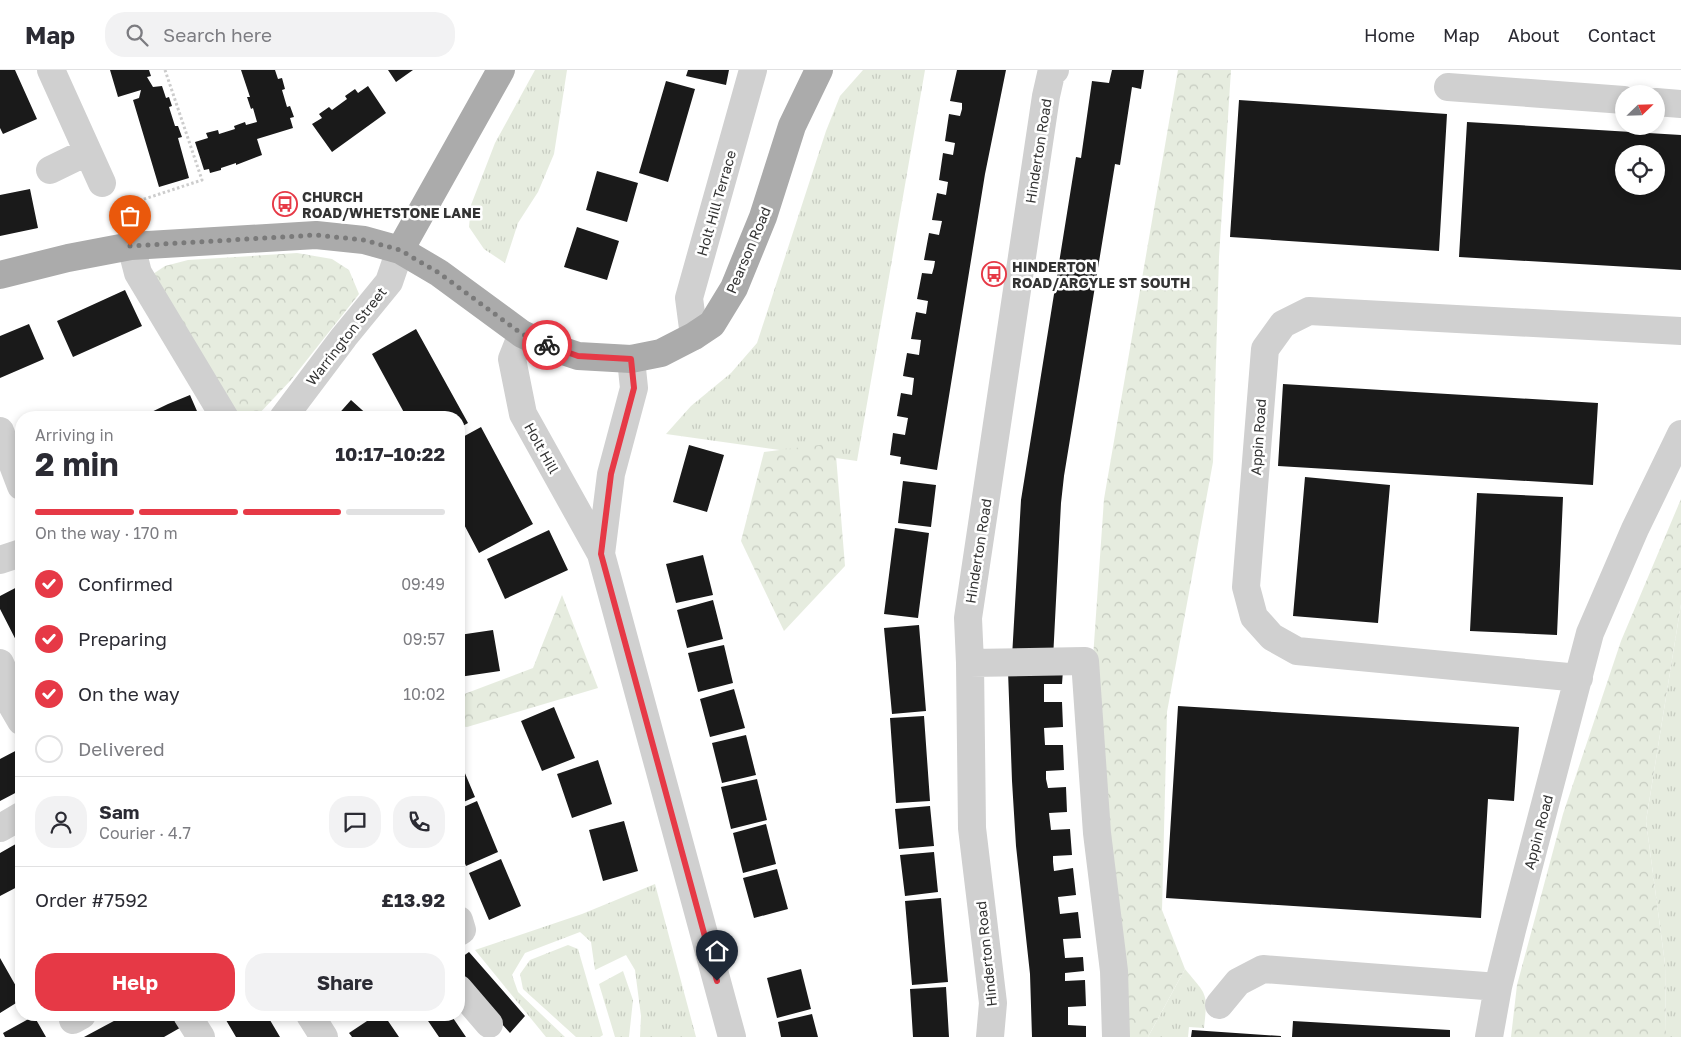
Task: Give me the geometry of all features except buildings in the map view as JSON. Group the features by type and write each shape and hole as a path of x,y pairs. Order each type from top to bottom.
{"main road":[{"path":"400,250 501,70"},
{"name":"Pearson Road","path":"0,275 68,258 130,246 316,235 364,240 400,250 439,273 522,334 548,346 578,356 631,359 661,353 694,336 712,324 734,288 763,217 792,126 819,70"}],"street":[{"path":"52,70 102,183"},
{"name":"Holt Hill Terrace","path":"694,336 689,298 753,70"},
{"name":"Hinderton Road","path":"990,1037 993,1003 972,828 968,618 1046,96 1051,74 1055,70"},
{"path":"1448,87 1615,99"},
{"path":"1665,103 1681,104"},
{"path":"50,170 87,152"},
{"path":"130,246 138,273 221,411"},
{"name":"Warrington Street","path":"288,411 344,337 389,282 400,250"},
{"name":"Appin Road","path":"1579,678 1296,651 1272,637 1254,617 1246,587 1265,348 1283,324 1309,311 1681,331"},
{"name":"Holt Hill","path":"522,334 512,359 523,414 601,554 732,1037"},
{"name":"Holt Hill","path":"601,554 611,474 634,388 631,359"},
{"path":"0,433 15,471"},
{"name":"Appin Road","path":"1489,1037 1498,986 1590,633 1635,529 1681,434"},
{"path":"0,560 15,555"},
{"path":"970,663 1085,661 1097,832 1114,971 1116,1037"},
{"path":"0,663 15,696"},
{"path":"0,828 15,819"},
{"path":"1219,1005 1238,982 1263,969 1498,986"},
{"path":"465,996 489,1024"},
{"path":"191,1021 201,1037"}],"path":[{"path":"102,183 115,209 202,180 165,70"}],"green space":[{"path":"535,70 567,70 554,154 538,192 518,223 505,263 484,249 469,227 471,205 495,143"},
{"path":"863,70 925,70 857,461 666,434 691,406 731,373 757,343 826,131 840,96"},
{"path":"1178,70 1231,70 1219,257 1213,462 1167,712 1162,910 1185,969 1148,1037 1125,1037 1093,658 1104,499"},
{"path":"297,253 332,259 349,270 359,294 291,380 262,411 235,411 153,274 165,266 188,260"},
{"path":"835,443 845,566 784,631 741,541 764,452"},
{"path":"1681,499 1681,604 1646,821 1665,964 1666,1037 1511,1037 1517,985 1563,814 1621,641"},
{"path":"562,595 598,688 465,727 465,694 533,668"},
{"path":"1681,604 1681,1037 1666,1037 1665,964 1646,821"},
{"path":"655,884 696,1037 640,1037 641,1016 635,970 626,955 595,970 591,942 580,932 525,953 512,975 518,992 565,1037 546,1037 475,950 582,914"},
{"path":"568,945 578,949 603,1035 600,1037 576,1037 523,989 520,974 530,960"},
{"path":"1185,969 1198,984 1206,1000 1204,1028 1189,1027 1188,1037 1148,1037"},
{"path":"623,971 633,1000 629,1037 615,1037 599,984"}],"way so far":[{"path":"130,246 316,235 364,240 400,250 439,273 522,334 547,345"}],"place":[{"name":"CHURCH ROAD/WHETSTONE LANE","path":"285,204"},
{"name":"HINDERTON ROAD/ARGYLE ST SOUTH","path":"994,274"}],"route":[{"path":"547,345 578,356 631,359 634,388 611,474 601,554 717,981"}]}
